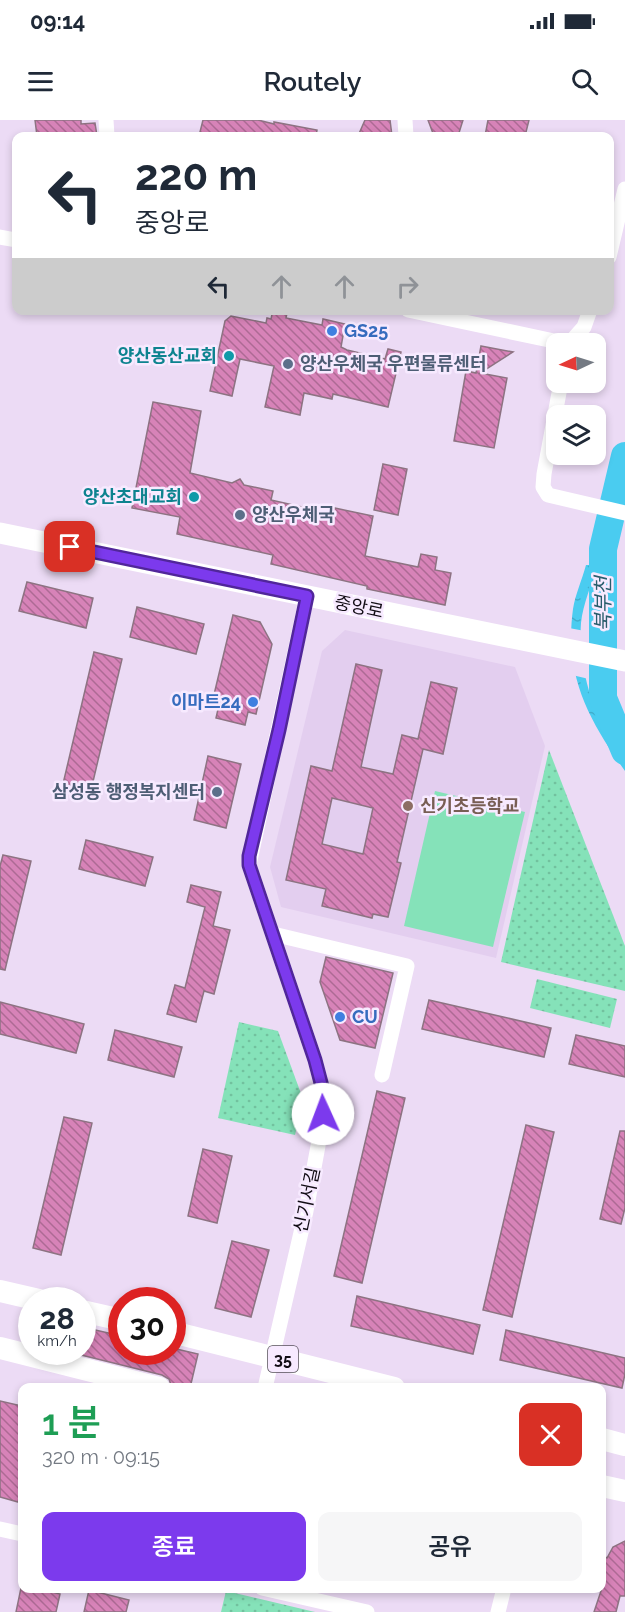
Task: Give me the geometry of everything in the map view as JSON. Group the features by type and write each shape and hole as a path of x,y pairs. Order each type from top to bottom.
{"main road":[{"path":"0,1291 18,1295"},
{"name":"35","path":"186,1335 375,1383"},
{"path":"0,1348 139,1383"},
{"path":"606,1440 625,1445"},
{"path":"606,1487 625,1491"}],"street":[{"path":"614,234 625,189"},
{"path":"432,315 546,339"},
{"path":"578,333 584,327 588,315"},
{"path":"559,393 543,487 548,495 625,513"},
{"name":"중앙로","path":"0,533 625,661"},
{"name":"신기서길","path":"266,1383 308,1200 325,1098 315,1060 249,865 249,856 279,730 307,596"},
{"path":"273,934 407,966 382,1076"},
{"path":"0,1529 18,1533"},
{"path":"284,1593 367,1612"},
{"path":"498,1612 503,1593"}],"shaded area":[{"name":"신기초등학교","path":"345,630 515,667 545,746 496,958 281,907 270,867 322,651"}],"green space":[{"path":"549,750 625,946 625,991 501,962"},
{"path":"435,791 525,812 493,947 404,926"},
{"path":"537,979 617,999 610,1028 530,1008"},
{"path":"239,1022 278,1031 303,1099 295,1135 218,1118"},
{"path":"226,1593 234,1593 315,1612 221,1612"}],"water":[{"path":"586,565 597,565 581,623 585,675 596,712 604,729 625,755 625,771 590,714 576,676 572,655 573,609"}],"pier":[{"path":"569,628 585,631 589,679 572,675"}],"building":[{"path":"35,120 81,120 81,124 95,123 96,132 36,132"},
{"path":"203,120 258,120 317,130 317,132 200,132"},
{"path":"365,120 390,120 392,132 360,132"},
{"path":"428,120 463,120 459,132 432,132"},
{"path":"488,120 529,120 526,132 486,132"},
{"path":"272,315 287,315 286,318 322,325 323,319 345,324 341,347 347,350 385,359 388,349 401,352 388,407 333,394 332,399 304,393 300,415 265,407 274,366 240,359 232,396 210,391 225,321 231,316 266,323 267,318 271,319"},
{"path":"481,346 513,352 480,373 507,378 494,448 454,441 466,371 476,373"},
{"path":"153,402 201,411 190,473 232,483 240,479 244,485 273,491 271,500 324,512 325,506 373,516 365,556 418,567 421,554 437,557 435,570 451,573 445,605 367,589 367,586 271,564 273,555 177,534 180,517 132,508"},
{"path":"383,464 407,469 398,515 374,510"},
{"path":"27,582 93,598 86,628 19,611"},
{"path":"137,607 204,624 196,654 130,637"},
{"path":"233,615 260,622 272,644 256,714 248,712 245,725 216,718 219,705 212,703"},
{"path":"94,652 122,659 91,790 63,784"},
{"path":"356,664 382,670 361,767 393,774 402,735 418,739 431,682 457,688 443,754 423,749 397,862 401,863 388,917 373,914 372,918 322,906 326,889 286,880 311,766 332,771","holes":["332,798 373,808 363,854 322,844"]},
{"name":"삼성동 행정복지센터","path":"208,756 241,764 226,828 194,820"},
{"path":"86,840 153,857 145,886 79,869"},
{"path":"3,855 31,861 5,970 0,969 0,866"},
{"path":"191,885 221,892 213,926 230,930 214,994 204,991 196,1022 167,1014 175,985 185,988 205,907 187,902"},
{"path":"326,957 393,973 375,1048 340,1040 320,982"},
{"path":"429,1000 551,1028 544,1057 422,1029"},
{"path":"0,1002 84,1024 76,1053 0,1034"},
{"path":"115,1030 182,1047 174,1077 108,1060"},
{"path":"576,1035 625,1046 625,1077 569,1064"},
{"path":"377,1091 405,1098 362,1283 334,1276"},
{"path":"64,1117 92,1123 61,1255 33,1248"},
{"path":"526,1125 554,1132 512,1317 483,1310"},
{"path":"620,1131 625,1131 625,1208 621,1224 600,1219"},
{"path":"203,1149 232,1156 217,1223 188,1216"},
{"path":"232,1241 269,1250 251,1317 215,1308"},
{"path":"357,1296 480,1325 473,1354 351,1326"},
{"path":"96,1330 108,1333 108,1362 96,1359"},
{"path":"506,1330 625,1358 625,1374 622,1388 500,1360"},
{"path":"186,1351 198,1354 191,1383 170,1383 169,1379 162,1375 122,1365 186,1365"},
{"path":"0,1401 18,1405 18,1502 0,1497"},
{"path":"625,1541 625,1596 620,1596 616,1612 594,1612 600,1593 606,1593 606,1557 613,1547"},
{"path":"20,1593 60,1594 56,1612 16,1612"},
{"path":"88,1593 101,1593 129,1600 126,1612 84,1612"}],"waterway":[{"name":"북부천","path":"625,456 603,549 603,698 625,751"}],"place":[{"name":"GS25","path":"332,331"},
{"name":"양산동산교회","path":"229,356"},
{"name":"양산우체국 우편물류센터","path":"288,364"},
{"name":"양산초대교회","path":"194,497"},
{"name":"양산우체국","path":"240,515"},
{"name":"이마트24","path":"253,702"},
{"name":"삼성동 행정복지센터","path":"217,792"},
{"name":"신기초등학교","path":"408,806"},
{"name":"CU","path":"340,1017"}],"route":[{"path":"70,547 307,596 279,730 249,856 249,865 315,1060 325,1098 323,1114"}]}
